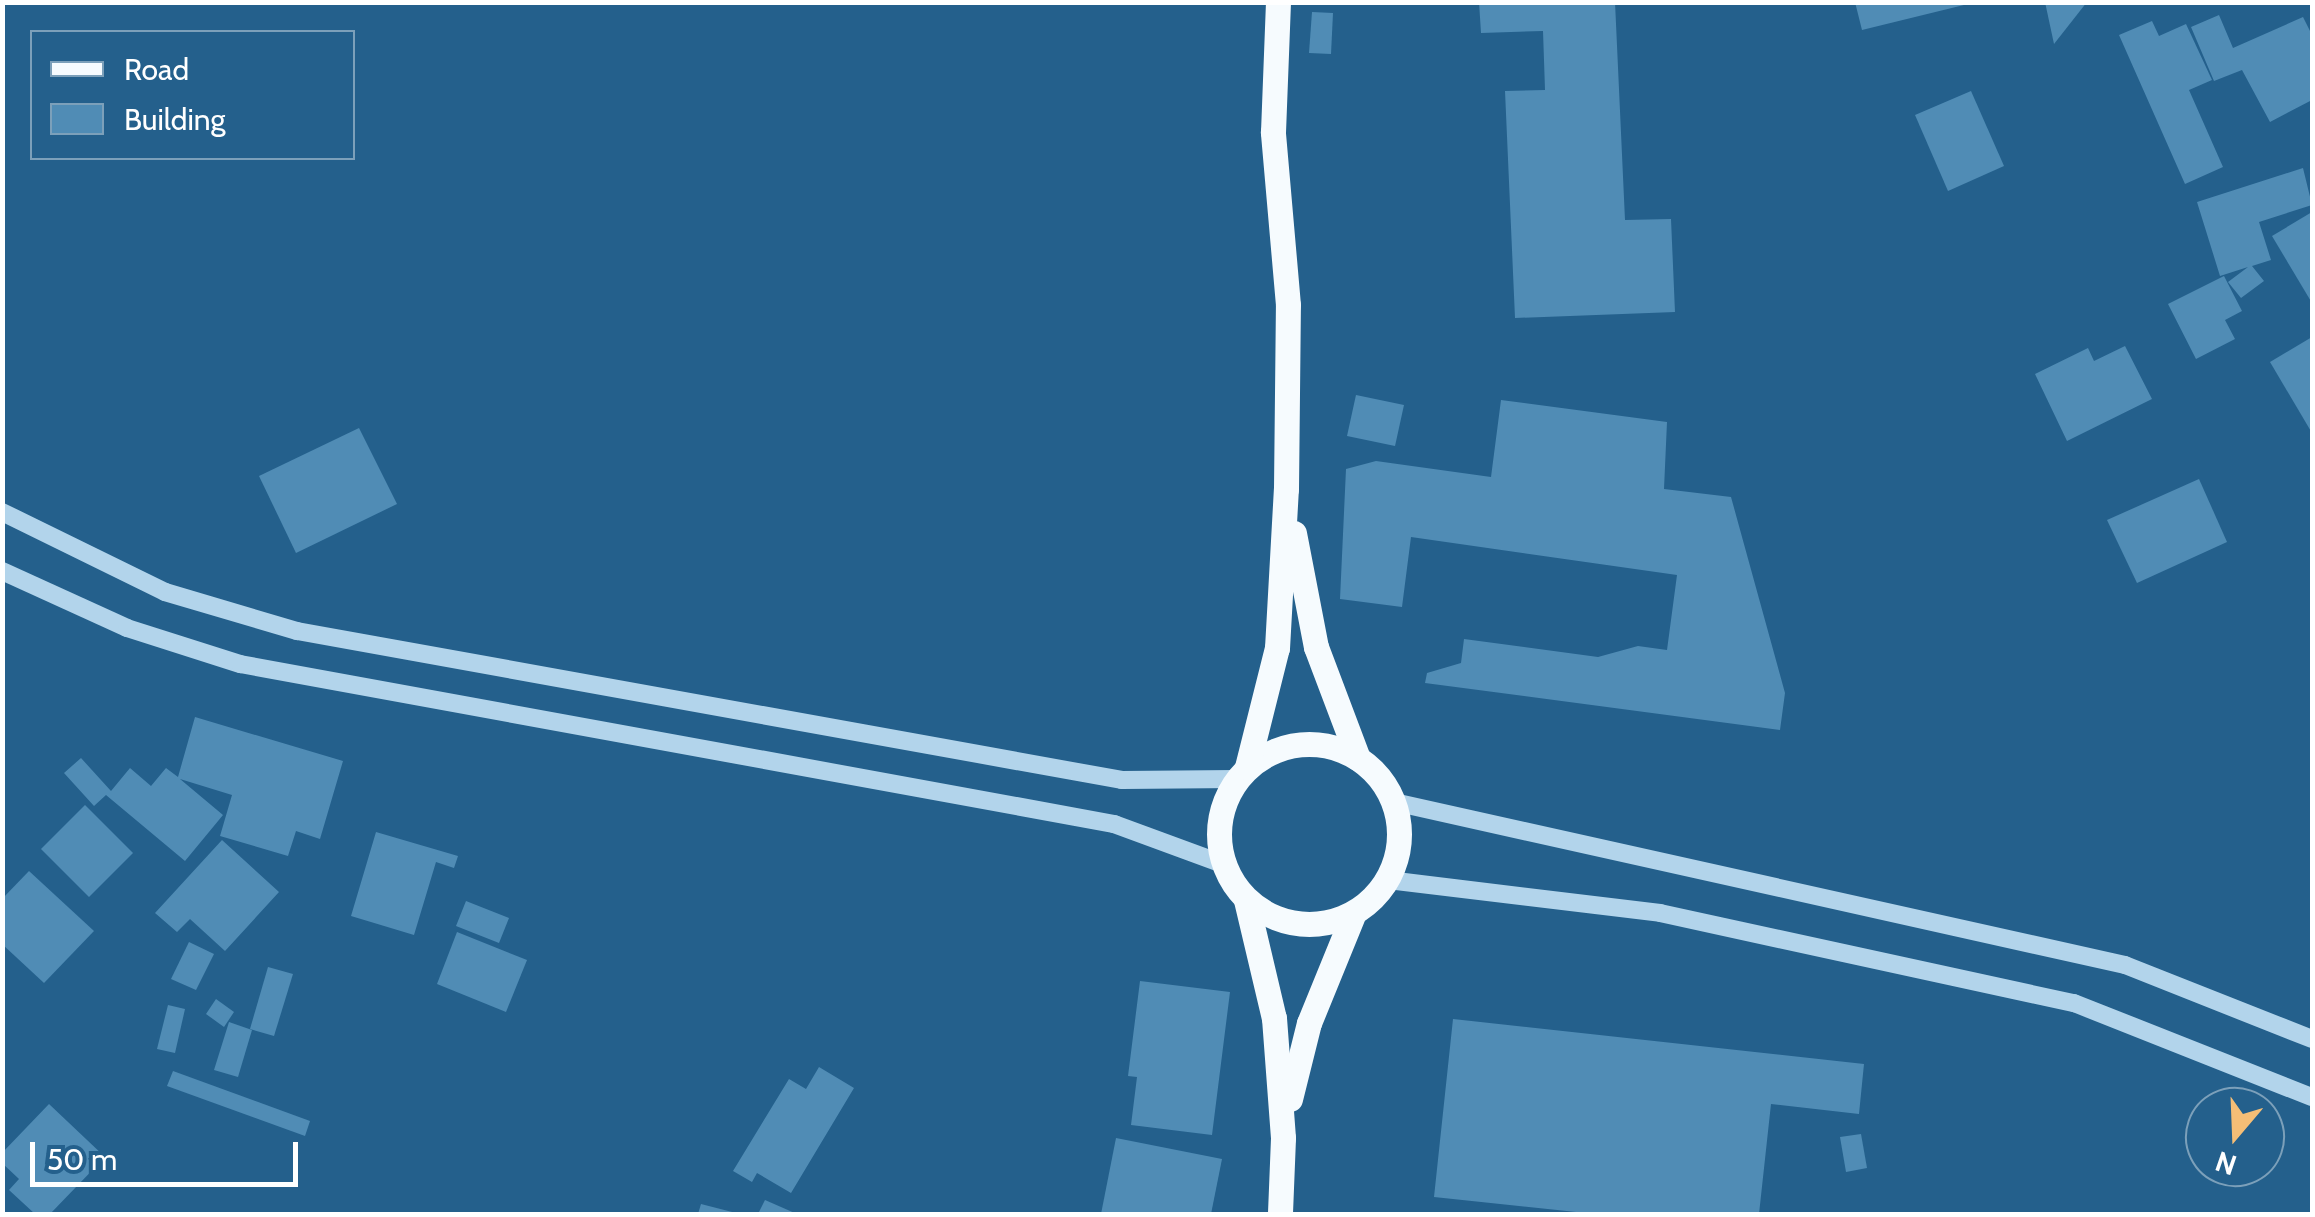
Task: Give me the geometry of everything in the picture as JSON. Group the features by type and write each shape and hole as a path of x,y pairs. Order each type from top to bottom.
{"main road":[{"path":"1278,2 1272,132 1288,305 1286,489 1278,648 1242,773 1219,820 1222,864 1246,900 1274,1018 1283,1138 1280,1214"},
{"path":"1283,1138 1309,1023 1354,913 1388,880 1400,842 1394,802 1358,758 1316,647 1286,489"},
{"path":"1242,773 1301,744 1358,758"},
{"path":"1246,900 1298,924 1354,913"}],"street":[{"path":"2,512 165,592 297,631 1122,780 1242,773"},
{"path":"2,571 127,628 240,664 1114,824 1222,864"},
{"path":"1394,802 2125,965 2312,1039"},
{"path":"1388,880 1660,912 2074,1004 2312,1097"}],"building":[{"path":"1479,2 1615,2 1625,220 1671,219 1675,312 1515,318 1505,91 1545,90 1543,31 1481,33"},
{"path":"1855,2 1967,2 1968,4 1862,30"},
{"path":"2045,2 2087,2 2054,44"},
{"path":"1312,12 1333,13 1331,54 1309,53"},
{"path":"2219,15 2233,48 2303,17 2312,35 2312,100 2270,122 2242,70 2214,81 2191,27"},
{"path":"2152,21 2159,36 2186,24 2212,80 2189,90 2223,167 2185,184 2119,35"},
{"path":"1971,91 2004,166 1948,191 1915,115"},
{"path":"2303,168 2312,205 2259,222 2271,260 2252,266 2264,281 2241,298 2228,282 2248,267 2220,276 2197,202"},
{"path":"2312,212 2312,303 2272,236"},
{"path":"2224,276 2242,311 2225,320 2235,339 2196,359 2168,304"},
{"path":"2312,337 2312,433 2270,362"},
{"path":"2125,346 2152,399 2067,441 2035,374 2088,348 2094,361"},
{"path":"1356,395 1404,405 1395,446 1347,436"},
{"path":"1501,400 1667,422 1664,489 1731,497 1785,693 1780,730 1425,683 1427,673 1461,663 1464,639 1598,657 1638,646 1667,650 1677,575 1411,537 1402,607 1340,599 1346,469 1376,461 1491,477"},
{"path":"359,428 397,504 296,553 259,476"},
{"path":"2199,479 2227,542 2137,583 2107,520"},
{"path":"195,717 343,761 320,839 296,831 288,856 220,836 232,795 180,779 223,815 185,861 106,795 94,806 64,773 81,758 111,791 130,768 151,786 166,768 178,777"},
{"path":"85,805 133,853 89,897 41,849"},
{"path":"376,832 458,856 454,868 436,862 414,935 351,916"},
{"path":"222,840 279,892 225,951 190,919 177,932 155,913"},
{"path":"29,871 94,931 44,983 2,944 2,899"},
{"path":"466,901 509,918 499,943 456,926"},
{"path":"457,932 527,960 506,1012 437,984"},
{"path":"189,942 214,954 196,990 171,979"},
{"path":"268,967 293,974 274,1036 250,1029"},
{"path":"1140,981 1230,992 1212,1135 1131,1125 1137,1077 1128,1076"},
{"path":"216,999 234,1012 224,1027 206,1014"},
{"path":"168,1005 185,1009 175,1053 157,1049"},
{"path":"1453,1019 1864,1064 1859,1114 1771,1104 1759,1214 1595,1214 1434,1197"},
{"path":"229,1022 252,1030 238,1077 214,1070"},
{"path":"819,1067 854,1088 791,1193 757,1173 752,1182 733,1171 789,1079 806,1089"},
{"path":"173,1071 310,1121 305,1136 167,1086"},
{"path":"49,1104 105,1157 50,1214 35,1214 9,1190 19,1179 2,1163 2,1153"},
{"path":"1861,1134 1867,1168 1846,1172 1840,1137"},
{"path":"1116,1138 1222,1159 1211,1214 1101,1214"},
{"path":"765,1200 797,1214 758,1214"},
{"path":"701,1204 736,1213 698,1214"}]}
